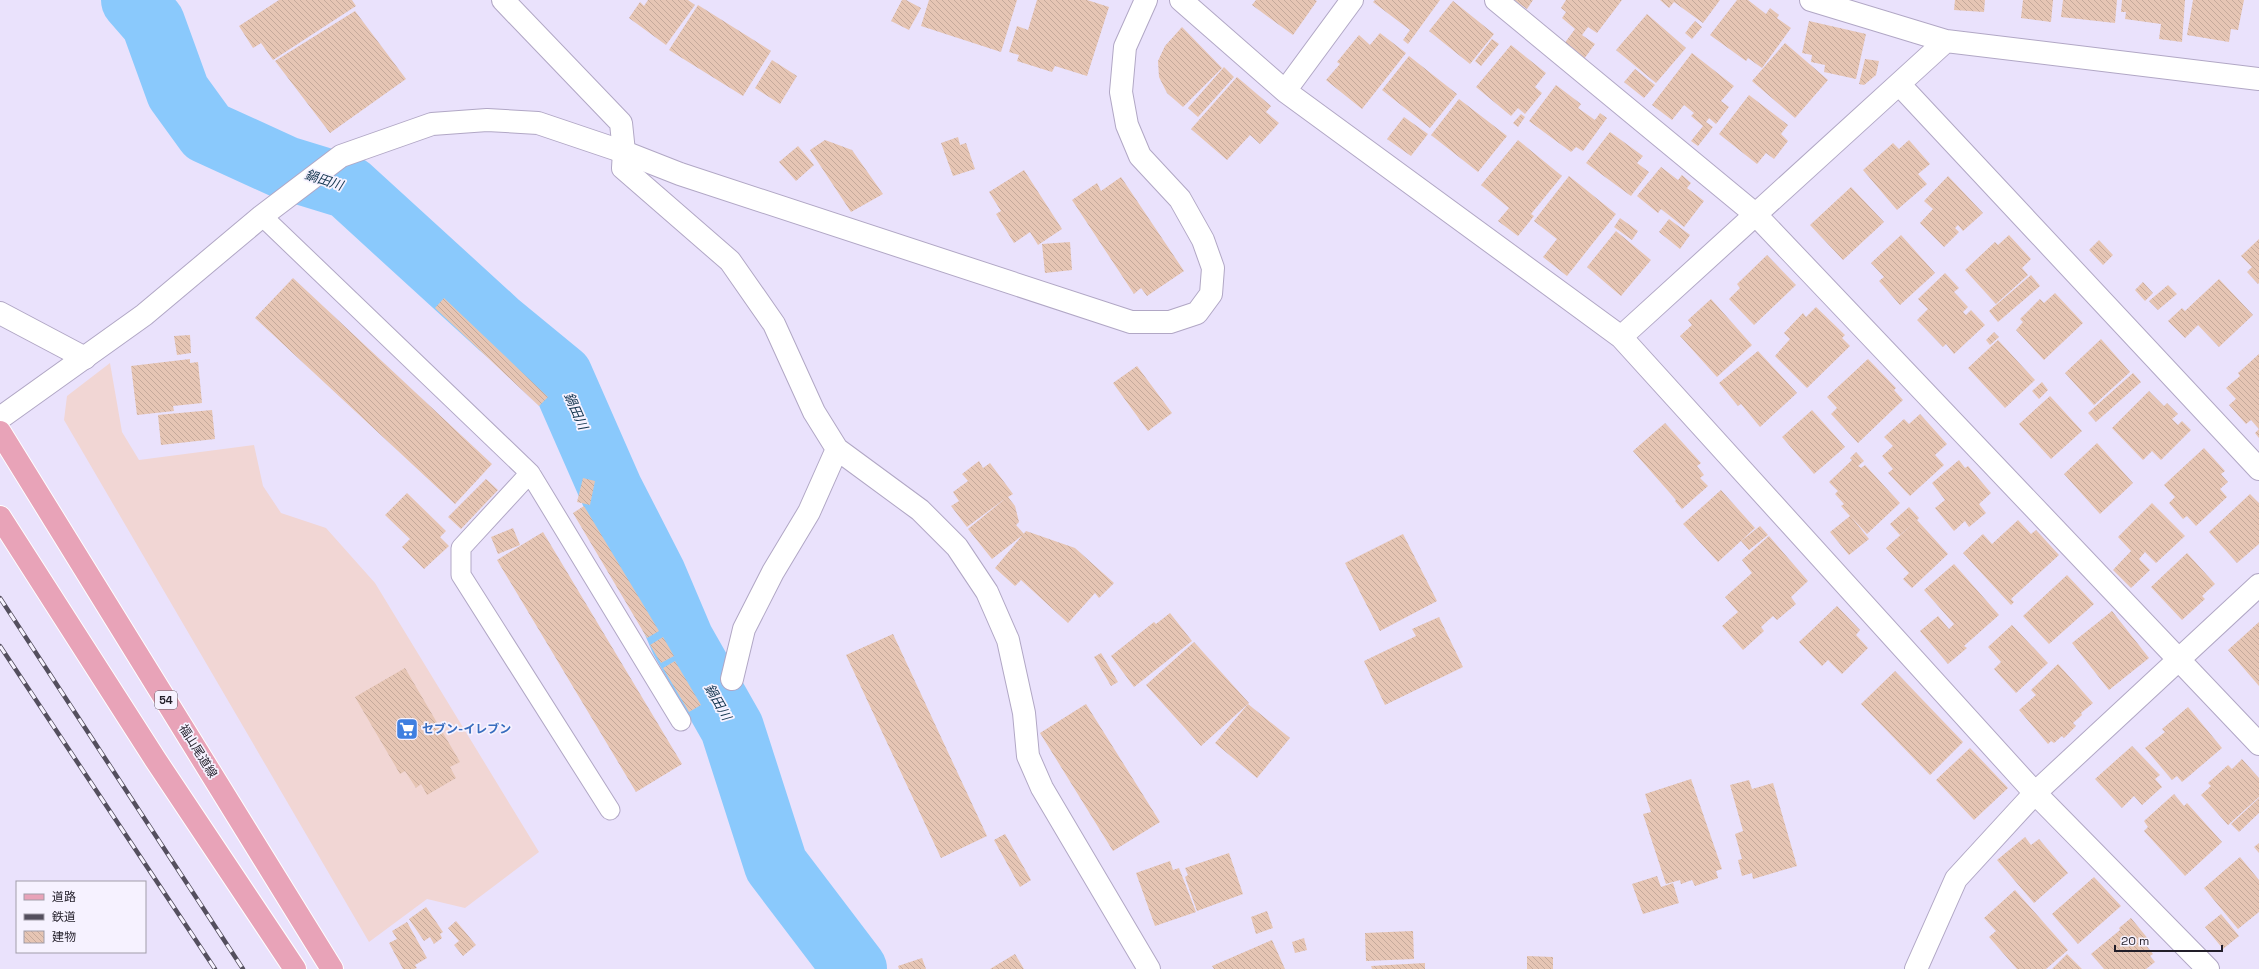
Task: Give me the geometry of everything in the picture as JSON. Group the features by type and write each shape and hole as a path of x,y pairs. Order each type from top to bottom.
{"main road":[{"name":"福山尾道線","path":"0,432 332,969"},
{"path":"0,517 155,759 295,969"}],"street":[{"path":"503,0 621,123 624,152 623,168 730,261 774,324 814,412 837,449 920,510 957,547 987,592 1008,640 1024,713 1028,756 1042,788 1149,969"},
{"path":"0,418 144,315 262,216 341,156 432,124 488,120 538,123 624,152 680,174 1131,322 1170,322 1197,313 1211,294 1213,268 1203,240 1180,199 1140,156 1127,125 1121,92 1125,47 1146,0"},
{"path":"1181,0 1285,91 1621,336 2035,793 2208,969"},
{"path":"1285,91 1352,0"},
{"path":"1496,0 1755,214 2259,744"},
{"path":"1812,0 1946,41 2259,79"},
{"path":"1621,336 1946,41"},
{"path":"1899,84 2259,469"},
{"path":"0,313 85,358"},
{"path":"732,679 744,629 772,572 809,512 837,449"},
{"path":"1916,969 1956,879 2035,793 2259,586"}],"lane":[{"path":"262,216 530,473 681,721"},
{"path":"530,473 461,548 461,575 610,810"}],"shaded area":[{"path":"110,363 122,432 139,460 254,445 263,486 281,513 326,528 375,583 539,852 465,908 427,899 369,942 64,420 67,396"}],"building":[{"path":"279,0 352,0 356,6 273,60 261,43 253,48 239,26"},
{"path":"648,0 688,0 695,5 666,45 629,18 640,2 644,6"},
{"path":"902,0 906,0 921,8 909,30 891,21"},
{"path":"929,0 1017,0 1001,52 921,26"},
{"path":"1037,0 1087,0 1109,7 1087,76 1055,66 1052,72 1017,61 1019,55 1009,52 1017,26 1028,30"},
{"path":"1256,0 1317,1 1293,35 1252,5"},
{"path":"1375,0 1440,0 1408,44 1403,40 1410,30 1373,2"},
{"path":"1514,0 1533,0 1527,9"},
{"path":"1566,0 1622,0 1597,33 1588,27 1582,35 1595,44 1584,59 1564,44 1575,29 1562,18 1566,12 1561,8"},
{"path":"1660,0 1720,0 1703,23 1674,2 1669,8"},
{"path":"1737,0 1748,0 1766,14 1770,8 1779,15 1777,18 1791,28 1762,68 1748,58 1746,61 1710,35"},
{"path":"1955,0 1985,0 1984,12 1954,10"},
{"path":"2023,0 2053,0 2051,22 2021,18"},
{"path":"2063,0 2117,0 2115,23 2061,17"},
{"path":"2122,0 2185,0 2182,42 2159,39 2161,24 2125,19 2126,12 2121,12"},
{"path":"2193,0 2244,0 2238,30 2231,29 2229,42 2187,35"},
{"path":"1453,1 1494,34 1470,64 1429,31"},
{"path":"698,5 771,51 743,96 669,50"},
{"path":"355,11 406,79 330,133 275,61"},
{"path":"1647,14 1686,48 1656,83 1616,50"},
{"path":"1695,21 1702,27 1692,39 1685,33"},
{"path":"1809,21 1866,34 1856,79 1824,72 1825,65 1811,62 1812,55 1802,53"},
{"path":"1182,27 1222,68 1183,107 1167,93 1159,77 1158,61 1165,46"},
{"path":"1380,33 1406,53 1362,109 1326,80 1340,64 1337,62 1359,35 1370,45"},
{"path":"1492,39 1499,44 1481,66 1475,61"},
{"path":"1785,43 1828,80 1795,118 1752,81"},
{"path":"1511,45 1546,73 1535,87 1542,93 1525,114 1518,108 1511,116 1476,87"},
{"path":"1692,53 1734,86 1721,101 1729,107 1716,124 1709,118 1706,122 1713,127 1698,146 1691,141 1703,126 1691,116 1694,113 1684,105 1672,120 1652,105"},
{"path":"1409,56 1457,94 1430,128 1382,90"},
{"path":"1865,59 1879,61 1876,75 1864,85 1859,84"},
{"path":"772,60 797,76 780,104 755,88"},
{"path":"1224,67 1234,77 1198,117 1188,108"},
{"path":"1635,69 1655,85 1644,98 1624,82"},
{"path":"1237,77 1271,106 1266,112 1279,123 1260,144 1250,135 1227,160 1191,129"},
{"path":"1556,85 1581,104 1578,108 1595,120 1600,113 1607,118 1583,151 1576,147 1571,152 1529,121"},
{"path":"1749,95 1788,125 1781,134 1788,141 1774,159 1766,153 1757,164 1719,134"},
{"path":"1459,99 1507,136 1478,172 1431,135"},
{"path":"1521,114 1525,117 1518,127 1513,123"},
{"path":"1404,117 1428,134 1411,156 1387,139"},
{"path":"1610,132 1643,156 1637,163 1649,172 1631,196 1586,163"},
{"path":"958,137 960,145 966,143 975,169 953,176 941,143"},
{"path":"825,140 852,150 883,194 851,212 810,150"},
{"path":"1518,140 1562,176 1531,214 1534,216 1518,236 1498,221 1509,208 1481,185"},
{"path":"1909,140 1930,164 1918,174 1927,184 1897,210 1863,170 1893,143 1899,149"},
{"path":"798,146 814,165 796,181 779,162"},
{"path":"1661,167 1678,180 1682,175 1691,183 1687,188 1704,201 1684,227 1661,209 1658,213 1637,196"},
{"path":"1024,170 1062,229 1038,245 1030,232 1014,243 996,214 1001,211 989,192"},
{"path":"1569,176 1616,214 1567,276 1543,257 1557,239 1534,221"},
{"path":"1948,176 1983,213 1963,231 1958,225 1955,228 1959,232 1944,247 1920,223 1933,209 1924,201"},
{"path":"1121,177 1184,271 1147,296 1141,288 1134,294 1072,200 1097,183 1101,191"},
{"path":"1851,187 1884,222 1843,260 1810,225"},
{"path":"1620,218 1638,231 1632,240 1614,227"},
{"path":"1669,219 1690,235 1680,249 1659,232"},
{"path":"1616,231 1651,260 1621,296 1587,267"},
{"path":"1901,235 1935,273 1900,305 1879,281 1884,277 1871,263"},
{"path":"2009,235 2031,259 2022,268 2028,275 1996,304 1965,270 1995,242 1998,245"},
{"path":"2259,239 2258,284 2247,272 2252,267 2241,256"},
{"path":"2099,240 2113,255 2103,265 2089,250"},
{"path":"1070,242 1072,270 1045,273 1042,244"},
{"path":"1767,255 1796,285 1754,325 1729,299 1740,288 1737,284"},
{"path":"1945,273 1959,288 1954,292 1968,307 1963,312 1966,315 1971,310 1985,325 1954,354 1946,344 1943,347 1917,320 1928,309 1918,299"},
{"path":"2031,275 2040,286 1998,322 1989,311"},
{"path":"293,278 492,464 455,504 255,318"},
{"path":"2219,279 2253,315 2219,347 2198,325 2185,338 2168,321 2182,308 2185,311"},
{"path":"2143,282 2153,293 2145,301 2135,290"},
{"path":"2168,285 2177,294 2158,310 2149,301"},
{"path":"2055,293 2083,323 2044,360 2016,330 2023,322 2020,319 2040,299 2044,303"},
{"path":"444,298 548,397 539,406 435,308"},
{"path":"1711,299 1752,345 1717,377 1680,336 1692,325 1688,320"},
{"path":"1816,307 1845,335 1842,338 1850,346 1807,388 1775,356 1790,339 1784,333 1803,313 1806,317"},
{"path":"1994,332 1999,337 1990,345 1986,340"},
{"path":"190,335 191,353 177,355 174,336"},
{"path":"2101,339 2130,372 2094,405 2065,373"},
{"path":"1998,340 2035,380 2005,408 1968,368"},
{"path":"1758,351 1797,393 1760,427 1741,404 1738,406 1719,383"},
{"path":"2259,354 2259,429 2251,420 2246,424 2229,405 2236,399 2226,388 2240,376 2238,373"},
{"path":"190,359 190,363 198,362 202,403 173,406 174,411 137,415 131,366"},
{"path":"1868,359 1896,388 1894,390 1903,400 1858,443 1831,414 1837,408 1827,397"},
{"path":"1137,366 1172,413 1148,431 1113,383"},
{"path":"2133,373 2141,382 2096,422 2088,413"},
{"path":"2042,382 2048,390 2039,399 2032,391"},
{"path":"2149,391 2164,406 2167,403 2178,414 2172,419 2178,425 2182,421 2191,430 2161,460 2152,451 2143,460 2112,428"},
{"path":"2050,396 2082,431 2051,459 2019,424"},
{"path":"212,410 215,439 161,445 158,415"},
{"path":"1812,410 1845,447 1814,474 1782,437"},
{"path":"1920,414 1947,444 1935,455 1944,465 1910,496 1888,473 1893,469 1882,456 1893,446 1884,437 1904,419 1909,424"},
{"path":"1665,423 1701,463 1697,466 1704,475 1700,478 1708,486 1682,509 1675,501 1676,500 1633,451"},
{"path":"2259,429 2259,438 2255,433"},
{"path":"2097,443 2133,483 2100,514 2064,474"},
{"path":"2204,448 2225,471 2221,474 2228,482 2220,489 2227,497 2196,526 2187,516 2183,519 2169,503 2175,497 2164,485"},
{"path":"1856,452 1864,461 1858,466 1861,468 1865,465 1900,503 1867,534 1851,517 1869,539 1849,555 1830,532 1850,516 1841,506 1844,504 1835,494 1838,491 1829,482 1852,460 1850,458"},
{"path":"1959,460 1965,468 1968,466 1991,493 1979,504 1986,513 1969,527 1965,521 1954,531 1935,508 1945,500 1932,483"},
{"path":"979,461 983,468 990,463 1013,494 1008,497 1015,506 1019,522 1016,525 1024,534 992,559 968,529 1006,498 967,527 951,506 959,501 953,492 968,481 962,474"},
{"path":"583,478 595,481 590,505 577,502"},
{"path":"486,479 498,490 461,529 448,517"},
{"path":"1721,490 1755,528 1718,562 1683,524"},
{"path":"407,493 446,531 440,537 449,546 424,569 402,547 410,539 385,515"},
{"path":"2250,494 2259,503 2259,544 2237,563 2209,532"},
{"path":"2152,503 2185,536 2156,563 2145,552 2139,559 2150,570 2131,588 2113,570 2131,551 2118,537"},
{"path":"584,506 659,631 647,638 573,513"},
{"path":"1909,507 1919,518 1917,520 1948,554 1912,588 1903,579 1909,573 1886,548 1915,522 1900,535 1890,524"},
{"path":"2018,520 2031,534 2036,530 2059,555 2011,599 2014,602 2011,605 1963,553 1983,534 1992,544"},
{"path":"1760,526 1768,535 1749,550 1741,541"},
{"path":"513,528 520,545 498,554 491,537"},
{"path":"1026,531 1075,548 1114,583 1099,598 1095,593 1068,623 1021,580 1015,586 995,568"},
{"path":"543,532 682,764 636,792 497,560"},
{"path":"1403,534 1437,601 1380,631 1345,563"},
{"path":"1769,536 1808,581 1791,597 1796,604 1777,620 1773,616 1761,627 1764,631 1743,650 1722,626 1738,612 1725,597 1752,573 1742,560"},
{"path":"2187,553 2215,584 2202,596 2205,599 2182,620 2151,587"},
{"path":"1954,564 1999,615 1964,646 1967,648 1948,664 1920,631 1938,616 1949,629 1954,624 1924,590"},
{"path":"2067,575 2094,604 2049,644 2023,616"},
{"path":"1837,606 1860,630 1856,635 1868,648 1842,674 1828,660 1822,666 1799,642"},
{"path":"2112,611 2149,658 2109,690 2072,643"},
{"path":"1170,613 1192,641 1134,687 1111,656 1154,622 1156,624"},
{"path":"1439,617 1463,667 1385,705 1364,661 1416,636 1412,629"},
{"path":"2259,622 2259,686 2228,650"},
{"path":"2012,625 2048,663 2016,693 1994,669 2001,662 1988,647"},
{"path":"893,634 987,836 941,858 846,655"},
{"path":"663,637 674,656 661,663 650,645"},
{"path":"1194,642 1249,703 1201,746 1146,685"},
{"path":"1101,653 1118,682 1111,686 1094,657"},
{"path":"675,661 701,705 689,712 663,668"},
{"path":"2058,664 2093,703 2081,713 2082,715 2073,723 2076,726 2064,738 2062,736 2054,743 2051,741 2048,744 2019,710 2036,695 2031,690"},
{"name":"セブン-イレブン","path":"405,668 460,762 450,767 456,778 427,795 421,784 416,788 405,771 400,774 355,697"},
{"path":"1895,671 1963,742 1930,775 1861,704"},
{"path":"1086,704 1160,822 1113,851 1040,733"},
{"path":"1248,704 1290,738 1257,778 1215,743"},
{"path":"2188,707 2222,748 2182,782 2177,776 2172,780 2145,748 2165,732 2162,729"},
{"path":"2132,746 2160,775 2155,779 2162,787 2142,805 2134,796 2122,808 2095,779"},
{"path":"1970,748 2008,788 1974,820 1936,780"},
{"path":"2242,759 2259,778 2259,797 2228,825 2201,795 2211,786 2208,783 2228,765 2232,769"},
{"path":"1691,779 1722,869 1716,871 1718,878 1695,886 1692,880 1681,884 1680,880 1666,884 1643,814 1651,812 1645,794"},
{"path":"1749,780 1752,789 1773,783 1797,866 1753,879 1752,873 1742,876 1738,860 1742,859 1735,834 1743,831 1730,785"},
{"path":"2174,794 2184,806 2187,803 2222,842 2185,876 2144,831 2148,827 2144,821"},
{"path":"2259,798 2259,813 2239,832 2231,824"},
{"path":"1005,834 1031,880 1020,887 994,840"},
{"path":"2025,837 2031,845 2039,839 2068,873 2034,903 1997,860"},
{"path":"2259,843 2259,853 2254,847"},
{"path":"1229,853 1243,894 1197,911 1185,877 1188,875 1185,868"},
{"path":"2240,857 2259,880 2259,912 2238,929 2204,888"},
{"path":"1170,861 1173,870 1179,868 1196,912 1155,926 1136,873"},
{"path":"1657,876 1661,887 1673,883 1679,903 1643,914 1632,884"},
{"path":"2094,877 2121,906 2078,944 2052,914"},
{"path":"2015,890 2068,950 2046,969 2017,969 1989,937 1996,931 1984,918"},
{"path":"426,907 443,932 440,934 442,938 434,944 430,937 424,941 409,919"},
{"path":"1267,911 1273,928 1256,934 1251,917"},
{"path":"2221,914 2239,936 2223,949 2205,927"},
{"path":"2131,918 2149,940 2145,944 2153,954 2150,956 2155,962 2146,969 2104,969 2091,954 2120,930 2119,928"},
{"path":"456,921 476,945 463,956 454,945 459,941 448,928"},
{"path":"407,922 427,958 415,965 417,968 414,969 403,969 389,943 397,939 392,931"},
{"path":"1413,931 1414,959 1366,961 1365,933"},
{"path":"1304,938 1307,950 1295,953 1292,942"},
{"path":"1272,940 1285,969 1214,969 1212,966"},
{"path":"1015,954 1024,969 990,969"},
{"path":"2067,954 2082,969 2052,969"},
{"path":"1527,956 1553,957 1553,969 1527,969"},
{"path":"922,958 926,969 899,969 898,966"},
{"path":"1425,963 1425,969 1372,969 1371,966"}],"waterway":[{"name":"鍋田川","path":"133,0 153,23 178,92 207,132 286,168 348,187 499,325 561,376 611,490 654,574 682,640 732,728 776,865 855,969"}],"railway":[{"path":"0,598 243,969"},
{"path":"0,646 215,969"}],"place":[{"name":"セブン-イレブン","path":"407,729"}]}
